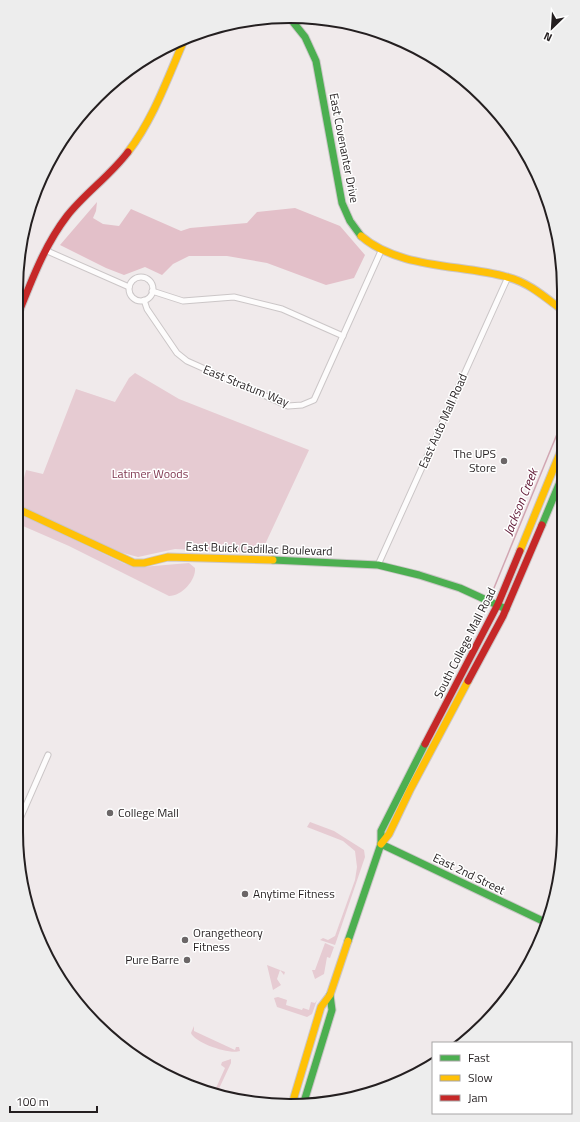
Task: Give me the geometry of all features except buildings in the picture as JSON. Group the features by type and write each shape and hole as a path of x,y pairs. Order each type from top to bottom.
{"street":[{"name":"East Covenanter Drive","path":"294,23 305,37 316,61 345,210 358,233 369,244 394,256 508,277 531,287 557,306"},
{"path":"23,301 46,250 67,216 121,162 137,140 147,123 181,46"},
{"path":"46,250 129,287"},
{"name":"East Stratum Way","path":"144,300 147,309 177,353 187,361 288,406 302,405 314,400 381,251"},
{"path":"143,277 150,281 152,291 149,297 144,300 133,298 129,291 129,287 132,280 143,277"},
{"name":"East Auto Mall Road","path":"378,565 508,277"},
{"path":"152,291 183,301 234,297 282,309 343,336"},
{"name":"South College Mall Road","path":"294,1099 322,1007 330,995 381,844 381,831 409,773 498,604 557,463"},
{"name":"South College Mall Road","path":"381,844 389,834 404,801 506,609 557,489"},
{"name":"East Buick Cadillac Boulevard","path":"23,511 110,554 134,563 144,563 168,557 203,557 378,565 460,588 498,604 506,609"},
{"path":"23,812 48,755"},
{"path":"409,773 416,780"},
{"path":"397,797 404,801"},
{"path":"391,810 397,816"},
{"name":"East 2nd Street","path":"381,844 542,921"},
{"name":"South College Mall Road","path":"305,1098 332,1010 330,995"}],"green space":[{"name":"Latimer Woods","path":"135,373 179,399 309,450 261,553 175,549 138,557 108,549 23,508 23,482 26,470 43,474 76,389 115,402 129,378"},
{"path":"23,515 125,564 142,567 189,563 195,568 195,573 191,582 183,590 169,596 69,546 23,526"},
{"path":"310,822 334,831 364,850 365,857 335,945 320,940 323,938 328,940 335,936 355,880 357,867 355,851 343,841 307,827"},
{"path":"325,943 334,947 330,958 327,957 324,974 315,979 312,970 315,970"},
{"path":"267,965 280,970 277,979 281,985 273,990"},
{"path":"278,997 287,1000 286,1005 302,1010 303,1008 309,1010 311,1002 315,1003 317,1000 312,1014 307,1017 277,1007 274,998"},
{"path":"194,1026 194,1031 235,1050 236,1047 239,1047 240,1051 235,1052 221,1050 199,1041 191,1033"},
{"path":"231,1059 231,1063 219,1089 212,1087 216,1088 225,1068 221,1065 222,1062"}],"shaded area":[{"path":"97,202 96,211 93,218 103,224 119,226 131,209 181,231 190,228 247,223 257,212 295,208 340,226 365,255 354,278 326,285 267,263 227,256 189,256 173,264 162,275 145,267 124,275 106,268 60,245"}],"waterway":[{"name":"Jackson Creek","path":"494,588 557,434"}],"traffic: fast":[{"path":"294,23 305,37 316,61 342,203 350,221 361,236"},
{"path":"542,525 557,489"},
{"path":"273,560 378,565 419,575 460,588 506,609"},
{"path":"348,941 381,844 381,831 425,744"},
{"path":"381,844 542,921"},
{"path":"305,1098 332,1010 330,995"}],"traffic: slow":[{"path":"128,152 153,111 181,46"},
{"path":"361,236 376,247 412,260 515,279 536,290 557,306"},
{"path":"520,551 557,460"},
{"path":"23,511 134,563 144,563 168,557 273,560"},
{"path":"381,844 389,834 410,790 468,681"},
{"path":"294,1099 321,1007 330,995 348,941"}],"traffic: jam":[{"path":"23,301 51,240 67,216 128,152"},
{"path":"468,681 503,616 542,525"},
{"path":"425,744 498,604 520,551"}],"place":[{"name":"The UPS Store","path":"504,461"},
{"name":"College Mall","path":"110,813"},
{"name":"Anytime Fitness","path":"245,894"},
{"name":"Orangetheory Fitness","path":"185,940"},
{"name":"Pure Barre","path":"187,960"}]}
